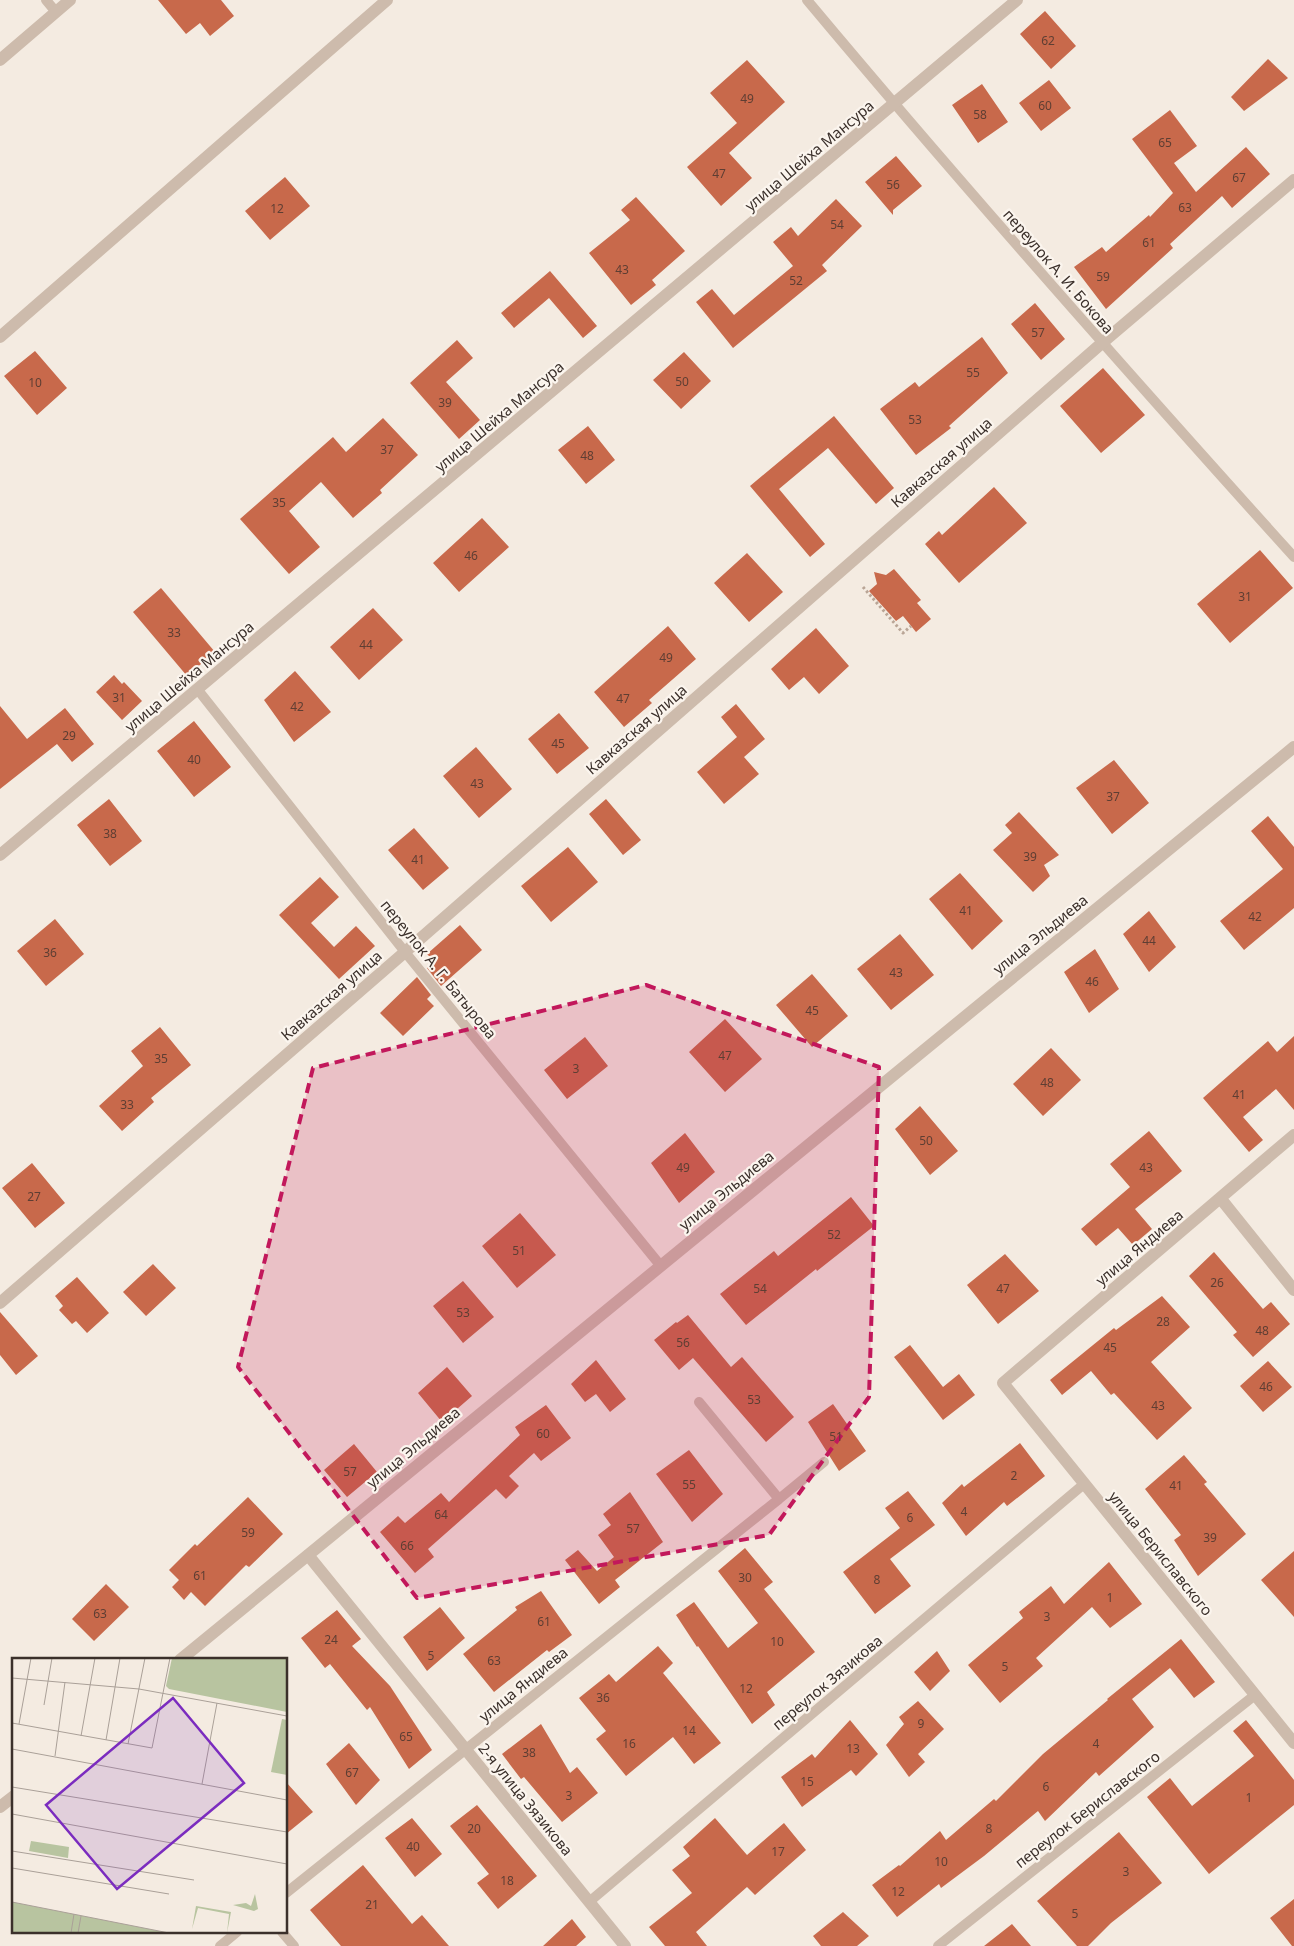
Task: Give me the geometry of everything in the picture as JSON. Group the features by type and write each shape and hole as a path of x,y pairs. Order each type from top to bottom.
{"street":[{"path":"0,60 70,0"},
{"path":"0,337 387,0"},
{"name":"улица Шейха Мансура","path":"0,855 1017,0"},
{"name":"Кавказская улица","path":"0,1303 1102,343 1294,180"},
{"name":"улица Эльдиева","path":"182,1658 1294,747"},
{"name":"улица Яндиева","path":"1003,1383 1294,1135"},
{"path":"1220,1199 1294,1290"},
{"name":"улица Бериславского","path":"1003,1383 1294,1744"},
{"name":"2-я улица Зязикова","path":"308,1555 625,1946"},
{"path":"0,1807 12,1798"}],"lane":[{"path":"46,0 56,12"},
{"name":"переулок А. И. Бокова","path":"807,0 894,104 1102,343 1294,557"},
{"name":"переулок А. Г. Батырова","path":"198,690 405,952 660,1265"},
{"path":"699,1402 779,1499"},
{"name":"улица Яндиева","path":"288,1891 466,1751 824,1462"},
{"name":"переулок Зязикова","path":"589,1902 1084,1484"},
{"name":"переулок Бериславского","path":"938,1946 1255,1695"},
{"path":"220,1946 235,1934"},
{"path":"284,1934 294,1946"}],"path":[{"path":"863,588 903,633 911,626"}],"highlighted area":[{"path":"646,985 879,1067 869,1397 769,1535 417,1598 238,1367 313,1068"}],"building":[{"path":"158,0 221,0 234,16 210,36 200,23 186,34"},
{"path":"1045,11 1076,46 1051,69 1020,34"},
{"path":"1268,59 1288,78 1244,111 1231,97"},
{"path":"747,60 785,102 729,153 752,178 721,206 687,167 737,123 710,93"},
{"path":"1049,80 1071,108 1041,131 1019,103"},
{"path":"982,84 1008,122 978,143 952,105"},
{"path":"1170,110 1197,146 1174,163 1196,192 1246,147 1270,174 1232,208 1222,196 1170,244 1173,248 1106,309 1074,267 1102,247 1106,252 1149,215 1150,217 1173,193 1132,139"},
{"path":"896,156 922,186 893,210 893,215 865,182"},
{"path":"285,177 310,206 270,240 245,211"},
{"path":"636,197 685,251 652,280 656,285 631,305 589,253 630,220 621,210"},
{"path":"836,199 862,226 822,265 827,271 733,348 696,302 712,289 734,315 793,266 773,242 791,227 798,236"},
{"path":"550,271 597,326 583,338 549,298 514,328 501,313"},
{"path":"1035,303 1065,339 1041,360 1011,324"},
{"path":"982,337 1008,373 949,426 951,428 916,455 880,409 915,382 919,387"},
{"path":"457,340 473,358 446,382 480,420 459,439 410,383"},
{"path":"35,351 67,388 37,415 4,376"},
{"path":"684,352 711,381 681,409 653,380"},
{"path":"1103,368 1145,415 1101,453 1060,406"},
{"path":"834,416 894,488 876,504 828,448 779,489 825,544 810,557 750,486"},
{"path":"383,418 418,455 380,490 382,493 353,518 321,482 289,511 320,547 289,574 240,519 333,437 346,452"},
{"path":"588,426 615,460 586,484 558,450"},
{"path":"994,487 1027,523 959,583 925,544 939,531 942,535"},
{"path":"482,518 509,547 459,592 433,563"},
{"path":"1260,550 1293,588 1230,643 1197,604"},
{"path":"747,553 783,592 749,622 714,583"},
{"path":"894,569 921,600 917,603 931,619 916,632 903,616 896,621 869,591 877,584 874,572 886,575"},
{"path":"161,588 215,652 187,676 133,612"},
{"path":"373,608 403,640 359,680 330,647"},
{"path":"668,626 696,659 649,700 652,703 624,727 594,692"},
{"path":"816,628 849,666 819,694 804,677 789,690 771,669"},
{"path":"295,671 331,712 294,742 264,700"},
{"path":"114,675 122,684 124,682 142,701 122,720 96,692"},
{"path":"736,704 765,739 744,757 759,774 724,804 697,772 737,737 721,717"},
{"path":"0,706 27,739 65,708 94,744 72,762 57,744 0,789"},
{"path":"559,713 589,748 557,774 528,739"},
{"path":"194,721 231,767 194,797 157,751"},
{"path":"476,747 512,789 479,818 443,776"},
{"path":"1114,760 1149,803 1112,834 1076,788"},
{"path":"109,799 142,841 110,866 77,825"},
{"path":"606,799 641,840 623,855 589,814"},
{"path":"1019,812 1059,855 1044,865 1050,876 1033,892 993,850 1012,833 1005,825"},
{"path":"1268,816 1294,847 1294,908 1244,950 1220,921 1283,869 1251,831"},
{"path":"414,828 449,868 423,890 388,850"},
{"path":"568,847 598,882 551,922 521,886"},
{"path":"960,873 1003,921 972,950 929,899"},
{"path":"320,877 339,897 311,923 334,947 356,926 375,946 339,979 279,915"},
{"path":"1149,911 1176,947 1149,972 1123,934"},
{"path":"55,919 84,954 46,986 17,951"},
{"path":"460,925 482,950 441,986 427,968 434,961 427,954"},
{"path":"900,934 934,975 891,1010 857,969"},
{"path":"1095,949 1119,989 1089,1013 1064,972"},
{"path":"812,974 848,1016 812,1047 776,1005"},
{"path":"417,977 431,995 427,999 434,1006 403,1036 380,1013"},
{"path":"725,1019 762,1059 725,1092 689,1052"},
{"path":"160,1027 191,1065 151,1098 154,1102 122,1131 99,1106 143,1066 131,1051"},
{"path":"1294,1036 1294,1110 1276,1089 1243,1117 1263,1140 1249,1152 1203,1098 1268,1041 1277,1052"},
{"path":"585,1037 608,1066 567,1099 544,1070"},
{"path":"1051,1048 1081,1080 1043,1116 1013,1084"},
{"path":"920,1106 958,1151 930,1175 895,1129"},
{"path":"1149,1131 1182,1171 1135,1209 1152,1229 1133,1245 1118,1228 1096,1246 1081,1229 1130,1187 1110,1164"},
{"path":"685,1133 715,1172 679,1203 651,1163"},
{"path":"32,1163 65,1203 35,1228 2,1188"},
{"path":"851,1197 874,1226 746,1325 720,1294 774,1251 778,1256"},
{"path":"520,1213 556,1255 517,1288 482,1246"},
{"path":"1214,1252 1263,1309 1271,1302 1290,1324 1253,1357 1233,1335 1237,1332 1189,1276"},
{"path":"1005,1254 1039,1291 998,1324 967,1285"},
{"path":"153,1264 176,1288 146,1316 123,1292"},
{"path":"77,1277 109,1313 87,1333 76,1321 72,1324 59,1310 63,1306 55,1296"},
{"path":"463,1281 494,1317 463,1343 433,1306"},
{"path":"1162,1296 1190,1327 1151,1362 1192,1408 1157,1440 1114,1393 1111,1395 1091,1371 1062,1395 1050,1380 1114,1328 1116,1330"},
{"path":"0,1312 38,1356 16,1375 0,1355"},
{"path":"688,1315 731,1367 742,1357 794,1417 766,1442 693,1358 679,1370 654,1340"},
{"path":"910,1345 943,1387 959,1374 975,1395 943,1420 894,1357"},
{"path":"596,1360 626,1399 610,1412 596,1394 585,1402 571,1384"},
{"path":"1268,1361 1292,1387 1263,1412 1240,1386"},
{"path":"447,1367 472,1396 442,1422 418,1393"},
{"path":"833,1404 866,1451 839,1471 808,1422"},
{"path":"546,1405 571,1438 541,1461 534,1453 509,1476 519,1486 506,1499 496,1489 428,1549 434,1557 415,1573 380,1532 398,1516 405,1523 441,1493 449,1502 520,1435 515,1427"},
{"path":"1020,1443 1045,1476 1007,1506 1004,1502 966,1536 942,1503 962,1484 964,1487"},
{"path":"354,1444 377,1472 347,1497 324,1470"},
{"path":"689,1450 723,1494 692,1522 656,1474"},
{"path":"1184,1455 1207,1482 1204,1484 1246,1534 1198,1576 1174,1540 1181,1535 1145,1489"},
{"path":"908,1491 935,1525 890,1559 911,1586 875,1614 843,1572 900,1528 885,1508"},
{"path":"630,1492 663,1542 615,1580 620,1587 599,1604 565,1560 578,1550 597,1571 614,1557 598,1535 611,1525 603,1514"},
{"path":"248,1497 283,1534 249,1567 246,1565 205,1606 191,1592 184,1600 172,1587 179,1580 169,1570"},
{"path":"745,1548 773,1582 764,1589 815,1652 767,1692 775,1705 752,1724 676,1615 694,1602 728,1648 758,1623 718,1571"},
{"path":"1294,1551 1294,1617 1261,1580"},
{"path":"1109,1562 1142,1604 1110,1628 1092,1607 1036,1658 1043,1666 1000,1703 968,1665 1023,1618 1019,1612 1051,1586 1064,1604"},
{"path":"106,1584 129,1607 94,1641 72,1619"},
{"path":"541,1591 572,1635 549,1652 547,1650 494,1692 463,1654 517,1610 515,1607"},
{"path":"440,1607 465,1638 427,1671 403,1637"},
{"path":"337,1610 361,1639 352,1646 390,1686 432,1750 409,1769 370,1707 367,1710 330,1664 325,1668 301,1638"},
{"path":"1181,1639 1215,1682 1194,1698 1170,1668 1132,1699 1154,1727 1099,1776 1096,1772 1045,1821 1038,1811 984,1856 941,1888 939,1884 897,1917 872,1885 900,1866 940,1831 946,1840 994,1799 996,1801 1043,1754"},
{"path":"658,1646 673,1663 663,1673 721,1743 694,1764 673,1737 626,1776 596,1739 606,1731 579,1698 609,1674 616,1682"},
{"path":"937,1651 950,1671 930,1691 914,1672"},
{"path":"918,1701 944,1729 918,1754 925,1762 909,1777 886,1745 904,1724 899,1717"},
{"path":"850,1720 878,1754 856,1776 851,1770 802,1807 781,1777 812,1754 815,1758"},
{"path":"1246,1720 1294,1780 1294,1805 1209,1874 1147,1797 1170,1778 1192,1806 1254,1756 1233,1731"},
{"path":"541,1724 570,1773 577,1767 598,1793 562,1822 524,1777 521,1779 502,1754"},
{"path":"349,1743 380,1780 356,1805 326,1764"},
{"path":"288,1784 313,1812 288,1832"},
{"path":"477,1805 537,1876 498,1909 477,1883 489,1874 450,1826"},
{"path":"412,1818 442,1854 415,1877 385,1838"},
{"path":"715,1818 747,1855 784,1823 806,1850 755,1895 747,1887 696,1932 707,1946 665,1946 649,1927 692,1893 672,1870 690,1856 683,1847"},
{"path":"1119,1832 1162,1883 1111,1923 1088,1946 1077,1946 1037,1901"},
{"path":"363,1865 412,1924 422,1915 449,1946 341,1946 310,1910"},
{"path":"1294,1899 1294,1946 1292,1946 1270,1918"},
{"path":"843,1912 869,1936 857,1946 821,1946 813,1936"},
{"path":"572,1919 586,1937 576,1946 543,1946"},
{"path":"1012,1924 1031,1946 984,1946"}]}
